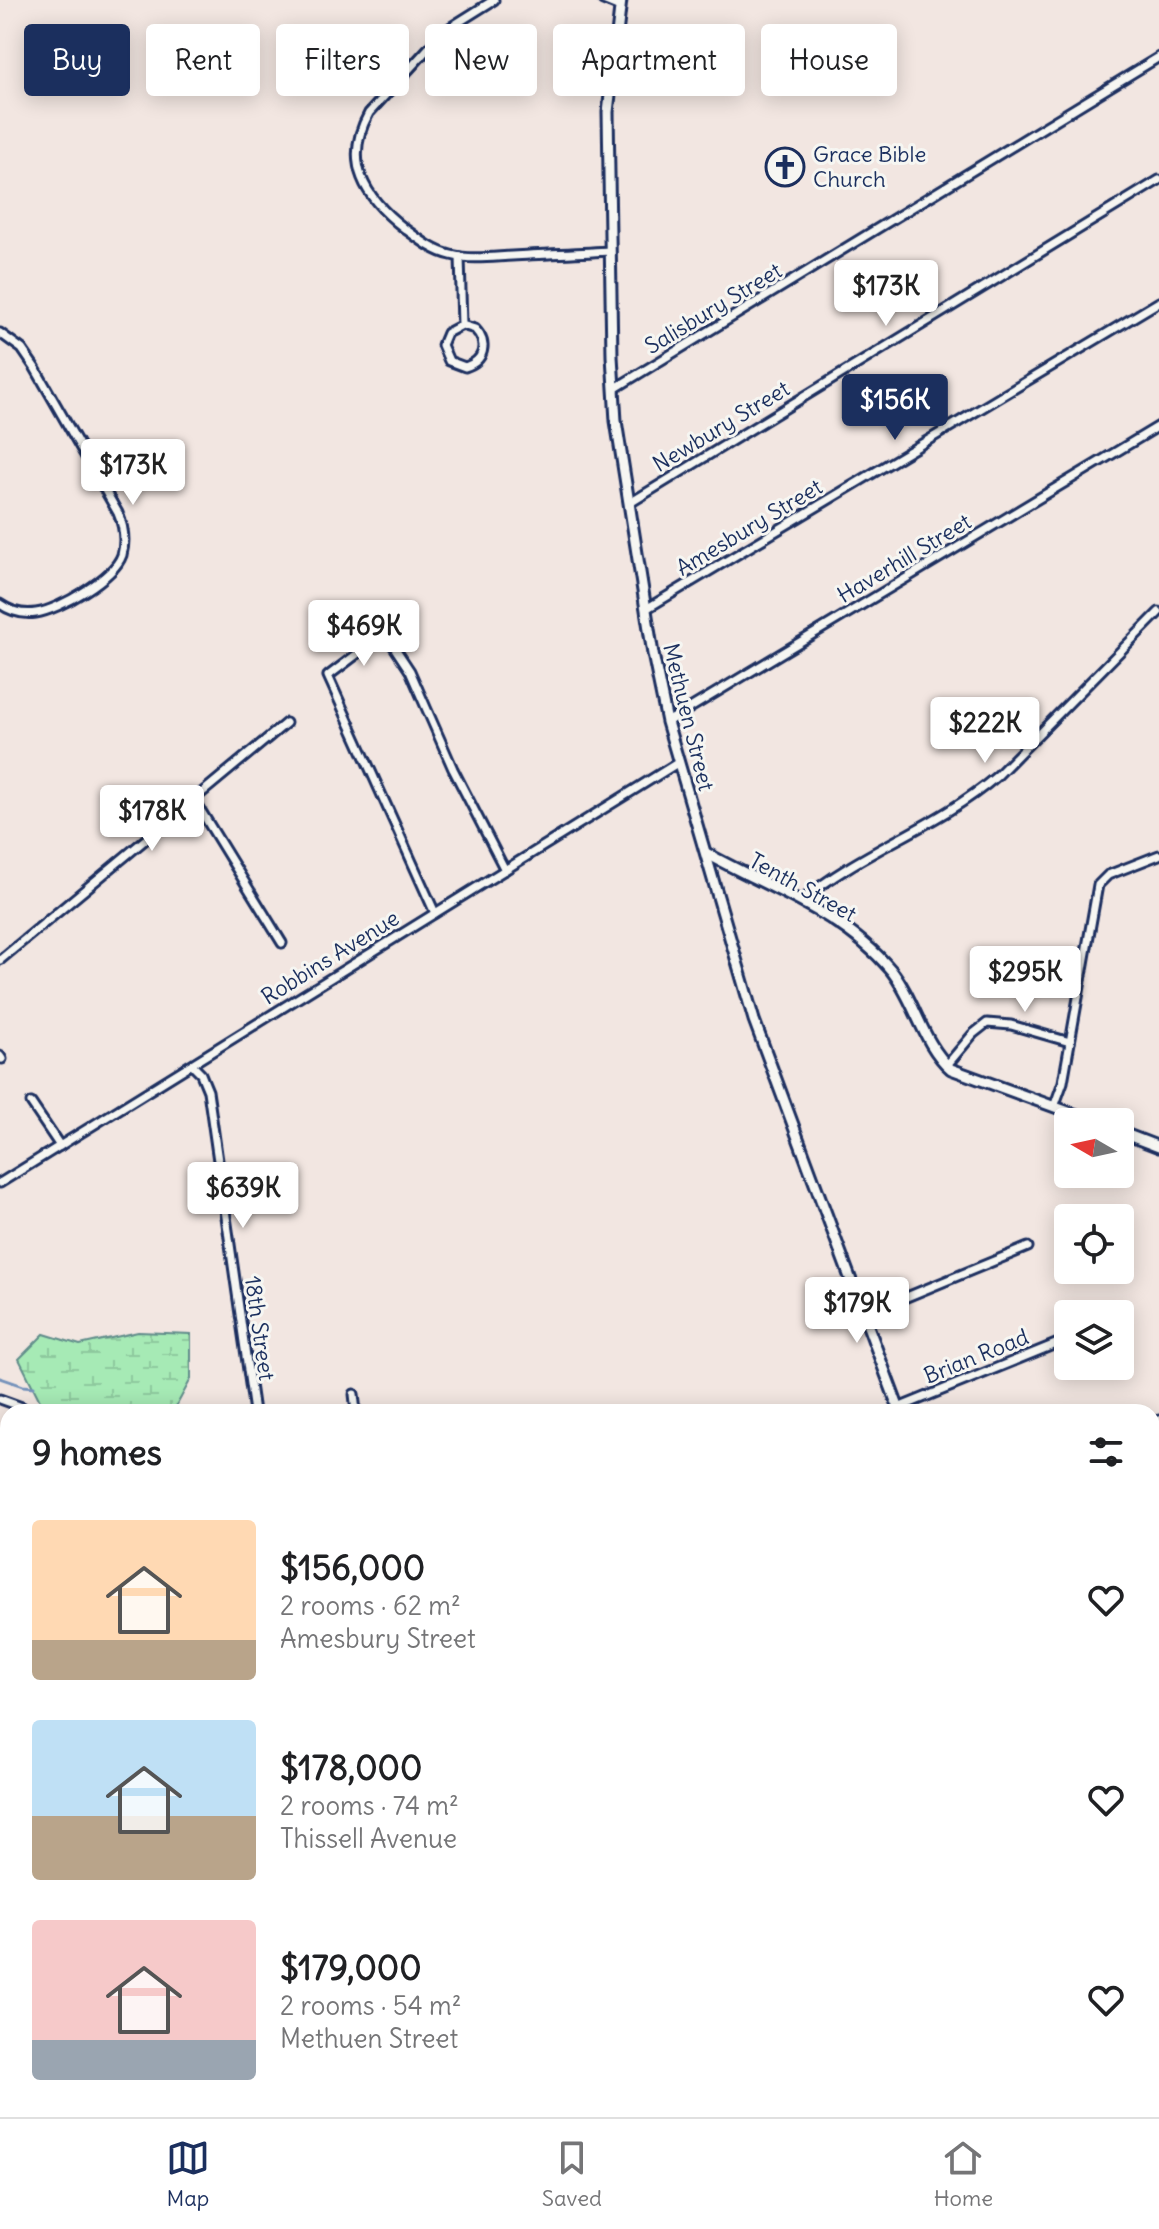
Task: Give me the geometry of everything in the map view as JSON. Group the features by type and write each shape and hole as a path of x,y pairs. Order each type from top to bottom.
{"street":[{"path":"494,0 435,41 373,107 362,126 357,150 362,181 374,202 430,247 460,257 610,251"},
{"path":"603,0 620,4"},
{"name":"Methuen Street","path":"620,4 608,112 616,421 667,722 754,1020 897,1404"},
{"name":"Salisbury Street","path":"614,389 1159,57"},
{"name":"Newbury Street","path":"630,503 1159,180"},
{"path":"460,257 462,325"},
{"name":"Amesbury Street","path":"646,609 1159,302"},
{"path":"462,325 475,329 484,345 483,354 477,361 465,367 449,361 442,345 450,330 462,325"},
{"path":"0,333 22,349 35,368 118,513 124,526 124,539 121,557 104,579 51,608 22,613 0,604"},
{"name":"Haverhill Street","path":"667,722 1159,426"},
{"path":"801,901 858,860 944,815 973,796 997,776 1159,612"},
{"path":"435,913 328,676 385,633 410,671 453,769 505,870"},
{"path":"0,960 286,723"},
{"name":"Robbins Avenue","path":"0,1183 679,762"},
{"path":"193,798 282,943"},
{"name":"Tenth Street","path":"706,853 801,901 856,936 890,970 936,1052 947,1065"},
{"path":"1070,1042 1011,1025 985,1025 973,1034 947,1065 971,1078 1054,1107 1063,1082 1098,885 1108,875 1159,855"},
{"name":"18th Street","path":"192,1065 201,1074 208,1091 253,1404"},
{"path":"31,1103 60,1146"},
{"path":"1134,1137 1159,1147"},
{"path":"863,1315 1028,1247"},
{"name":"Brian Road","path":"913,1404 1054,1345"},
{"path":"354,1394 355,1404"}],"green space":[{"path":"138,1332 191,1334 191,1379 177,1404 42,1404 19,1359 44,1334 80,1345"}],"waterway":[{"path":"0,1378 34,1387"}],"place":[{"name":"Grace Bible Church","path":"785,167"}]}
